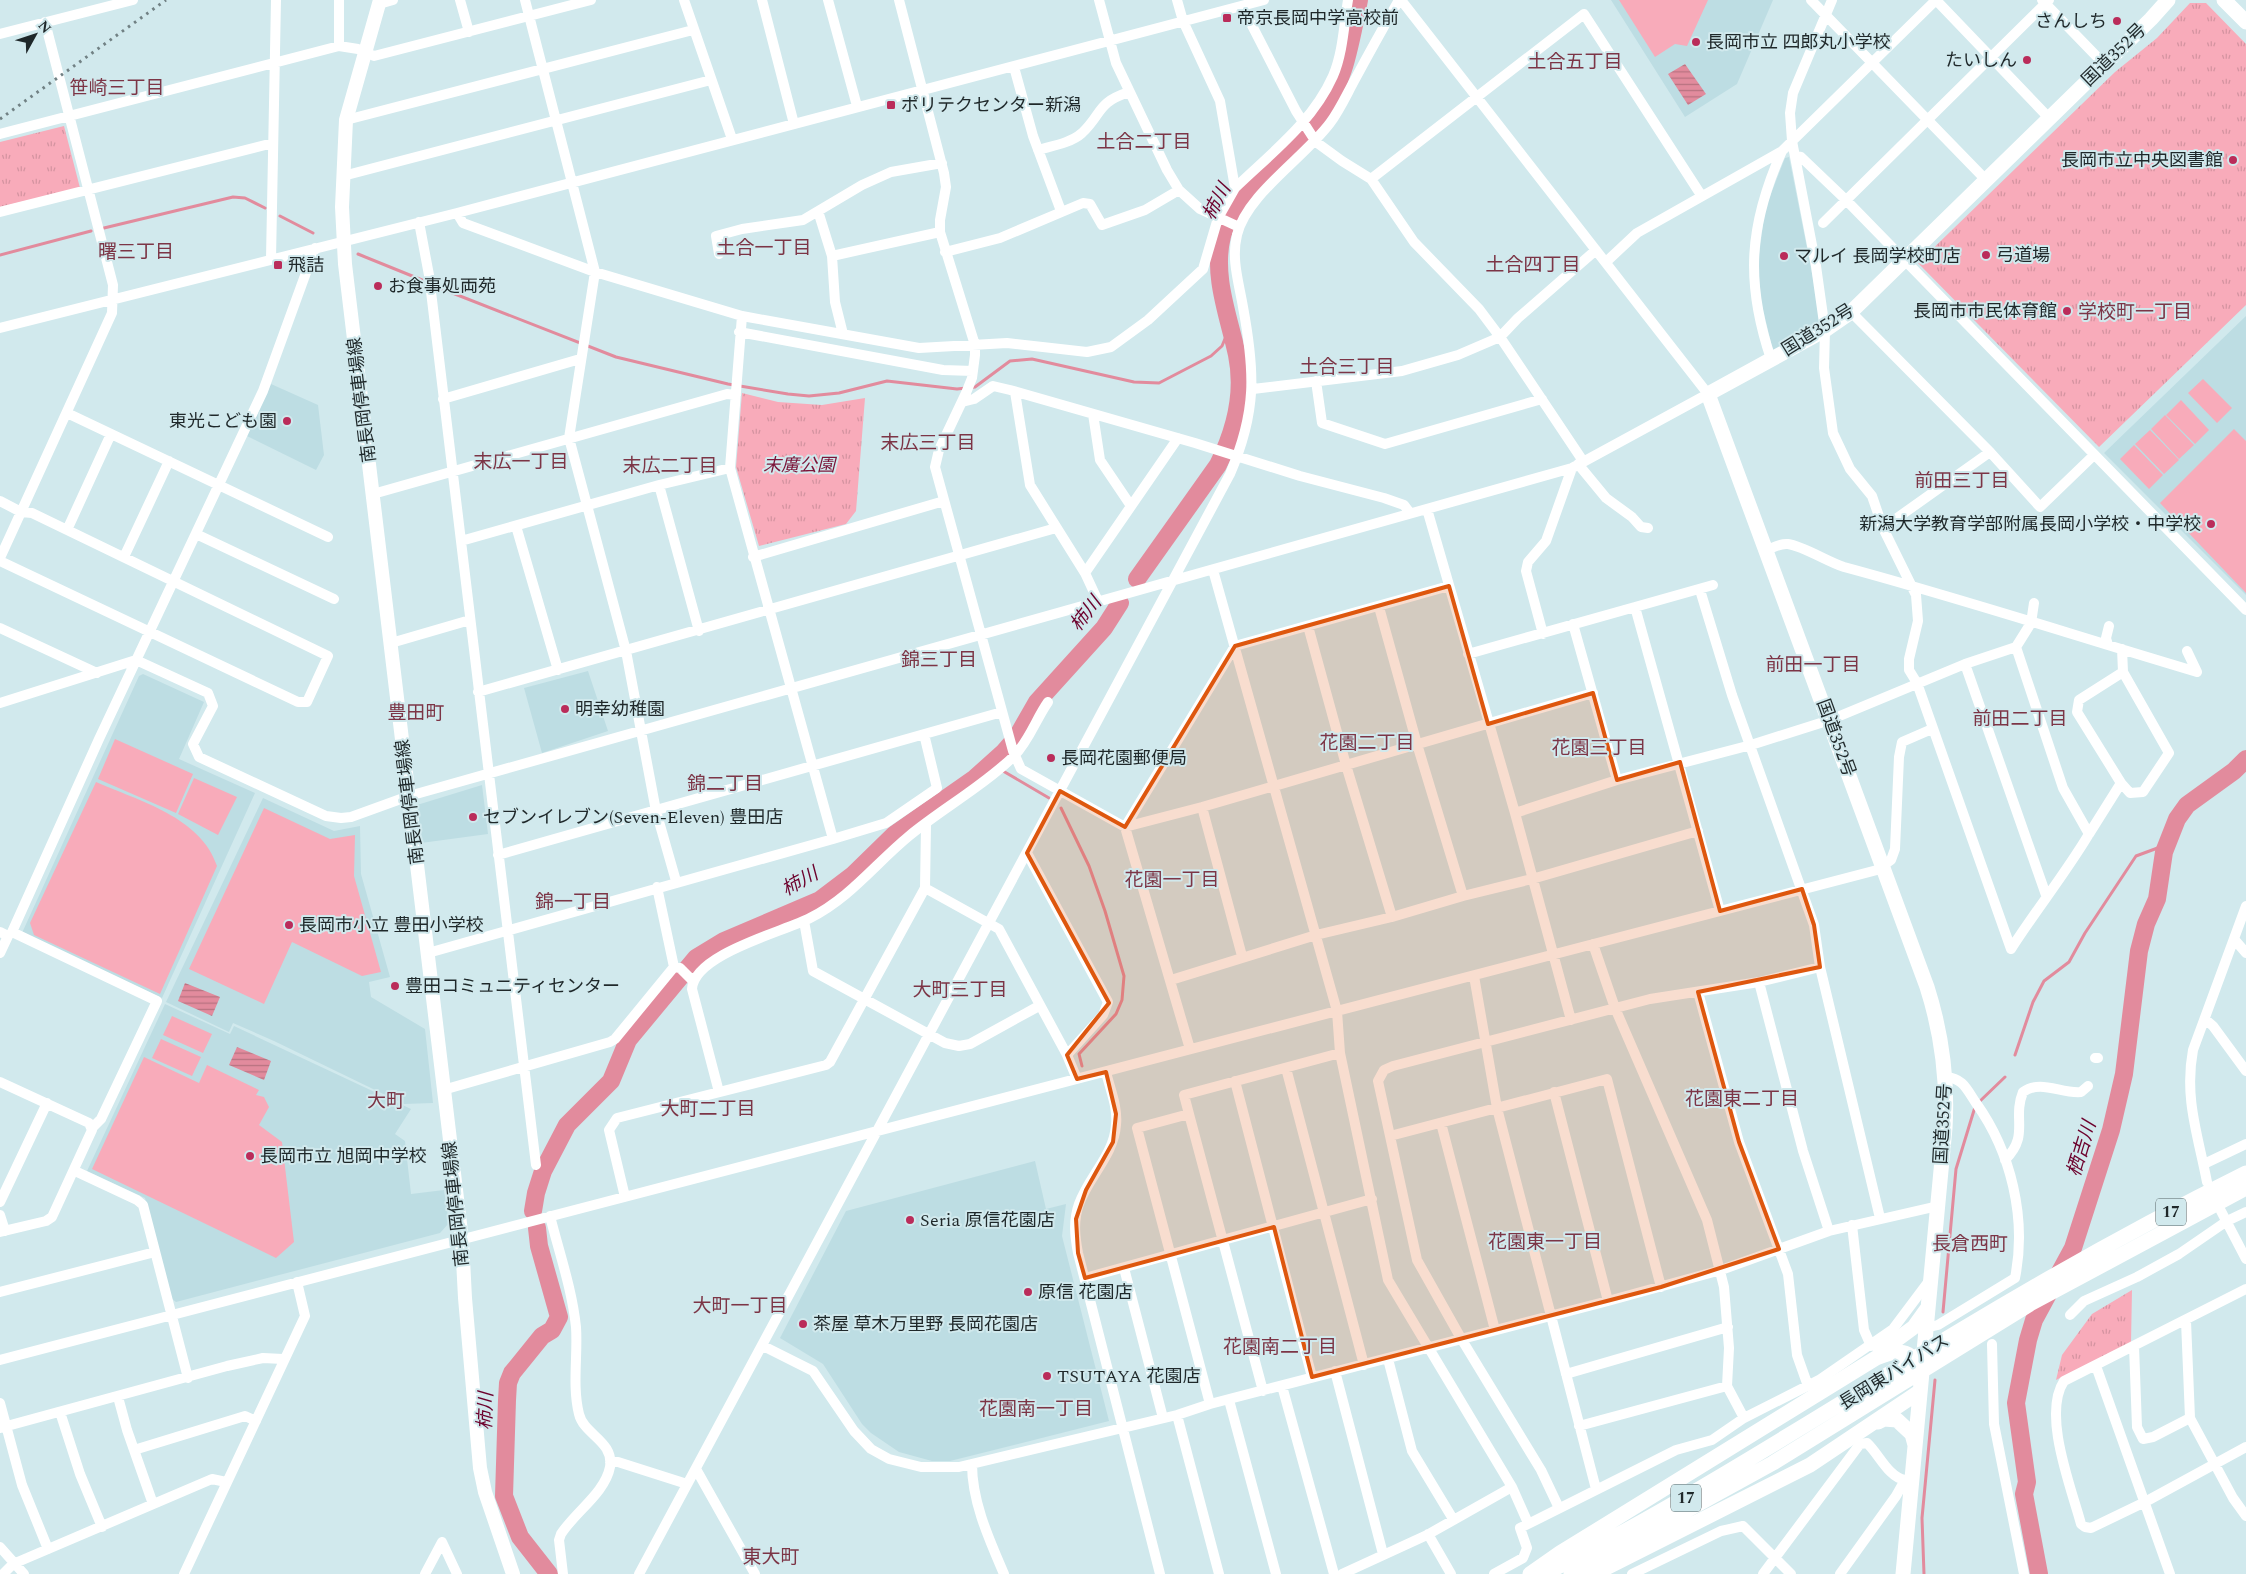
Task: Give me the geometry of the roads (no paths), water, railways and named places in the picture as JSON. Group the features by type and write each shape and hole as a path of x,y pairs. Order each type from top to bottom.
{"highway":[{"name":"国道352号","path":"1903,1574 1909,1479 1916,1446 1918,1392 1945,1128 1946,1077 1938,1022 1884,866 1708,394 1825,330 1851,312 2151,19 2168,0"},
{"path":"2224,0 2246,22"},
{"name":"長岡東バイパス","path":"1544,1574 1606,1543 1828,1421 2030,1304 2100,1258 2246,1173"},
{"name":"長岡東バイパス","path":"2100,1258 2246,1188"},
{"path":"1530,1574 1560,1553 1837,1381 1908,1332 1927,1309"},
{"path":"1837,1381 1894,1351 1908,1353 1913,1357 1921,1377"},
{"path":"1594,1574 1810,1465 1918,1392"},
{"path":"1870,1426 1884,1420 1897,1420 1912,1434 1916,1446"},
{"name":"長岡東バイパス","path":"1571,1574 1721,1494 1828,1421"}],"main road":[{"name":"南長岡停車場線","path":"380,2 346,120 343,176 344,241 462,1240 465,1298 480,1468 485,1492 513,1574"}],"street":[{"path":"0,34 133,0"},
{"path":"271,259 276,0"},
{"path":"339,46 340,0"},
{"path":"380,2 393,0"},
{"path":"460,0 469,32"},
{"path":"526,0 596,272 569,438 626,651 656,810 676,881"},
{"path":"0,134 339,46 374,56 592,0"},
{"path":"684,0 732,139"},
{"path":"762,0 794,124"},
{"path":"828,0 857,106"},
{"path":"899,0 942,163 946,187 940,220 940,232 974,345 972,374 964,397 940,450 935,467 1009,737 1021,769 1125,826 1202,807 1593,693"},
{"path":"1099,0 1116,63 1166,170 1179,190 1205,213 1236,225"},
{"path":"1177,0 1183,21 1220,101 1235,188"},
{"path":"0,328 457,213 1264,0"},
{"path":"457,213 464,223 596,272 742,316 919,348 1021,344 1049,349 1087,352 1111,346 1148,320 1203,269 1220,218 1235,188 1304,123 1333,76 1339,58 1348,0"},
{"path":"0,703 136,660 208,693 212,706 193,744 199,756 331,818 351,817 409,796 980,634 1174,580 1213,570 1577,464 1708,394 1478,96 1400,0 1332,121 1316,142 1255,200 1236,225 1235,262 1249,346 1253,389 1250,414 1229,454 1174,580 639,1574"},
{"path":"1811,0 1986,180"},
{"path":"1832,0 1793,93 1790,113 1792,140 1816,266 1825,330 1824,368 1833,433 1850,469 1872,496 1883,528 1912,584 1918,604 1918,621 1909,659 1909,670 1917,683 2010,949 2046,895 2067,871 2121,784"},
{"path":"1606,262 1637,233 1702,194 1782,151 1936,0 2049,118"},
{"path":"1823,223 1992,57 2045,1 2104,64"},
{"path":"1242,6 1316,142 1371,179 1414,242 1479,309 1500,338 1542,399 1577,464 1606,498 1632,516 1641,527 1648,528"},
{"path":"1371,179 1584,14 1702,194"},
{"path":"0,502 21,512 32,513 328,656 307,702 298,702 0,559 21,512 67,413 112,313 113,285 68,117 45,22"},
{"path":"346,120 693,30"},
{"path":"1014,66 1038,150 1060,211"},
{"path":"343,176 712,80"},
{"path":"1038,150 1067,141 1081,133 1104,104 1128,92"},
{"path":"0,212 273,143"},
{"path":"1771,359 1760,319 1753,262 1761,205 1782,151"},
{"path":"1796,156 1801,157 1846,200 2246,610"},
{"path":"719,254 716,236 742,229 803,220 862,184 890,172 942,163"},
{"path":"945,252 1000,238 1027,228 1060,211 1083,203 1090,204 1102,225 1145,210 1179,190"},
{"path":"818,211 832,256 835,302 843,334"},
{"path":"419,222 431,290 506,931 536,1165"},
{"path":"832,256 940,232"},
{"path":"0,953 7,933 263,391 295,308 315,248"},
{"path":"1253,389 1402,371 1458,355 1500,338 1518,318 1596,250"},
{"path":"1851,312 1990,452 2040,507 2094,455"},
{"path":"742,316 730,468 789,688 814,765 833,839"},
{"path":"740,332 972,374"},
{"path":"443,399 581,355"},
{"path":"1316,381 1322,423 1385,444 1542,399"},
{"path":"964,397 974,399 993,386 1178,438 1300,476 1384,498 1404,505 1410,513"},
{"path":"1015,392 1030,485 1085,573 1098,601"},
{"path":"373,494 727,394 736,394"},
{"path":"67,413 328,537"},
{"path":"1093,414 1100,460 1131,506"},
{"path":"67,530 111,434"},
{"path":"1085,573 1178,438"},
{"path":"1883,528 1990,452"},
{"path":"124,558 170,461"},
{"path":"1543,634 1526,571 1528,562 1546,541 1577,464"},
{"path":"461,541 659,485 730,468"},
{"path":"659,485 699,631"},
{"path":"753,557 944,501"},
{"path":"1427,509 1515,813 1571,1020"},
{"path":"516,526 558,670"},
{"path":"478,692 960,557 1056,528"},
{"path":"196,534 334,599"},
{"path":"1767,550 1778,545 1791,544 1842,566 1912,584 2031,623 2197,672 2187,651"},
{"path":"1213,570 1337,1012 1340,1053 1388,1280 1512,1487 1528,1523"},
{"path":"1468,654 1713,585"},
{"path":"1190,1049 1125,826 1235,646 1449,586"},
{"path":"1700,590 1732,695 1814,925 1820,967 1880,1218"},
{"path":"1515,813 1617,780 1751,745 1830,720 1917,683 2016,646 2031,623 2034,603"},
{"path":"1378,607 1463,896"},
{"path":"1635,607 1680,762 1720,911"},
{"path":"391,643 470,620"},
{"path":"1573,624 1617,780"},
{"path":"1308,626 1346,765 1392,917"},
{"path":"2108,646 2106,638 2109,626"},
{"path":"0,628 97,673"},
{"path":"2016,646 2063,788 2089,834"},
{"path":"2122,649 2123,672 2169,754 2143,792 2130,793 2121,784 2077,712 2079,700 2123,672"},
{"path":"1966,664 2046,895"},
{"path":"691,979 716,960 755,940 804,921 850,893 909,836 956,804 1014,753 1048,702"},
{"path":"498,855 1002,712"},
{"path":"0,1360 1337,1012 1802,890 1884,866 1891,860 1895,849 1899,757 1902,742 1932,729"},
{"path":"428,953 676,881 886,823 938,788 924,734"},
{"path":"1202,807 1242,956"},
{"path":"625,1197 609,1130 616,1118 826,1065 830,1062 925,888 926,825"},
{"path":"1171,980 1242,956 1316,935 1392,917 1463,896 1532,880 1698,831"},
{"path":"1027,853 1108,1002 1103,1015 1067,1055"},
{"path":"657,888 677,967 691,979 719,1092"},
{"path":"925,888 999,929 1067,1055 1077,1079"},
{"path":"2208,1182 2192,1123 2189,1070 2193,1050 2206,1020 2246,906"},
{"path":"804,921 813,971 930,1033 945,1043 958,1046 970,1044 1039,1006"},
{"path":"0,1215 2,1232 49,1219 75,1171 92,1128 101,1119 157,1001 7,933"},
{"path":"2234,939 2246,953"},
{"path":"1593,944 1615,1008 1707,1220 1720,1270 1728,1327 1727,1386 1744,1418"},
{"path":"443,1090 523,1068 615,1039 677,967"},
{"path":"1559,1508 1519,1433 1462,1340 1417,1260 1378,1081 1384,1070 1615,1008 1650,1000 1759,982 1820,967"},
{"path":"1474,976 1497,1108 1596,1489"},
{"path":"1759,982 1803,1151 1829,1231"},
{"path":"1698,992 1739,1142 1788,1274 1796,1355 1808,1386"},
{"path":"2206,1020 2213,1026 2246,1071"},
{"path":"1262,1391 1184,1095 1340,1053"},
{"path":"1286,1068 1364,1365"},
{"path":"1106,1072 1114,1103 1116,1124 1112,1142 1082,1197 1076,1219 1075,1234 1078,1254 1160,1574"},
{"path":"1925,1328 1938,1324 2014,1278 2018,1257 2018,1221 2014,1188 2005,1160 1977,1104 1960,1080 1946,1077"},
{"path":"1390,1136 1607,1079 1661,1286"},
{"path":"0,1082 89,1123 92,1128"},
{"path":"1235,1082 1312,1377"},
{"path":"2005,1160 2018,1144 2020,1104 2023,1092 2030,1087 2039,1086 2081,1092 2088,1086"},
{"path":"1554,1092 1608,1301"},
{"path":"0,1202 47,1103"},
{"path":"1189,1114 1137,1128 1210,1404"},
{"path":"1441,1123 1495,1330"},
{"path":"2204,1164 2246,1144"},
{"path":"75,1171 140,1203 155,1252 188,1378"},
{"path":"1085,1278 1372,1199"},
{"path":"763,1346 813,1371 854,1431 880,1455 898,1462 933,1468 959,1467 1122,1429 1312,1377 1462,1340 1720,1270 1829,1231 1938,1206"},
{"path":"2221,1211 2246,1259"},
{"path":"2070,1316 2084,1301 2137,1277 2178,1254 2227,1221 2246,1212"},
{"path":"550,1216 576,1326 576,1390 579,1415 582,1421 602,1440 610,1462 608,1475 598,1490 561,1534 559,1540 563,1574"},
{"path":"1852,1225 1864,1330 1871,1346"},
{"path":"0,1292 155,1252"},
{"path":"1124,1268 1163,1418"},
{"path":"1494,1574 1523,1558 1527,1548 1520,1528 1676,1450 1712,1440 1744,1418 1808,1386 1871,1346 1903,1320 1930,1279"},
{"path":"184,1574 256,1422 283,1359 305,1316 297,1282"},
{"path":"2246,1289 2064,1381 2056,1395 2055,1427 2081,1524 2091,1528 2145,1502 2246,1447"},
{"path":"1990,1294 1993,1304"},
{"path":"2186,1320 2190,1418 2233,1498 2246,1516"},
{"path":"1566,1374 1728,1327"},
{"path":"1992,1344 1994,1424 2024,1574"},
{"path":"2134,1346 2137,1427 2143,1439 2153,1437 2190,1418"},
{"path":"3,1427 263,1358 283,1359"},
{"path":"1388,1359 1412,1451 1453,1519"},
{"path":"2096,1366 2170,1574"},
{"path":"1335,1371 1383,1554"},
{"path":"1282,1386 1334,1574"},
{"path":"1579,1426 1727,1386"},
{"path":"118,1397 153,1504"},
{"path":"1229,1400 1276,1574"},
{"path":"0,1403 3,1427 22,1485 48,1550"},
{"path":"60,1412 80,1474 102,1527"},
{"path":"1177,1415 1219,1574"},
{"path":"134,1450 245,1416 256,1422"},
{"path":"1763,1574 1860,1444 1867,1443 1899,1479 1909,1479"},
{"path":"610,1462 618,1462 687,1484"},
{"path":"972,1464 972,1484 989,1539 1004,1574"},
{"path":"696,1469 755,1574"},
{"path":"3,1574 13,1564 212,1479 226,1482"},
{"path":"1840,1574 1909,1479"},
{"path":"1342,1574 1428,1534 1512,1487"},
{"path":"1632,1574 1721,1531 1743,1526 1791,1574"},
{"path":"1428,1534 1451,1574"},
{"path":"425,1574 442,1542 457,1574"},
{"path":"0,1547 13,1564 24,1574"}],"waterway":[{"name":"柿川","path":"1137,579 1218,465 1234,426 1239,398 1239,370 1220,281 1219,266 1219,251 1228,218 1249,189 1303,137 1325,109 1345,65 1359,0"},
{"path":"104,228 233,197 245,198 265,208"},
{"path":"280,216 313,233"},
{"path":"0,255 91,231"},
{"path":"358,254 427,282"},
{"path":"432,285 616,357 728,384 809,396 839,393 887,381 957,389 975,387 1010,361 1032,359 1134,382 1159,383 1211,356 1222,346 1229,329"},
{"name":"柿川","path":"533,1211 543,1171 567,1125 611,1081 628,1040 696,958 724,941 820,900 853,875 895,834 975,778 1004,752 1017,737 1037,702 1104,628 1120,603"},
{"name":"栖吉川","path":"2039,1574 2024,1494 2027,1482 2016,1403 2028,1340 2034,1320 2073,1248 2111,1130 2124,1074 2139,951 2146,924 2157,899 2164,852 2177,819 2187,805 2234,771 2246,759"},
{"path":"1003,771 1049,798"},
{"path":"1061,808 1089,866 1105,911 1124,976 1122,1000 1116,1014 1079,1054 1082,1066"},
{"path":"2015,1055 2033,1002 2044,981 2069,962 2085,933 2136,856 2163,846 2169,841"},
{"path":"1979,1102 2005,1077"},
{"path":"1943,1312 1956,1169 1975,1107"},
{"name":"柿川","path":"537,1228 539,1246 559,1317 552,1330 542,1336 512,1373 508,1383 504,1496 520,1537 549,1574"},
{"path":"1924,1574 1922,1518 1935,1380"}],"railway":[{"path":"0,119 166,0"}],"place":[{"name":"帝京長岡中学高校前","path":"1227,18"},
{"name":"さんしち","path":"2117,21"},
{"name":"長岡市立 四郎丸小学校","path":"1696,42"},
{"name":"たいしん","path":"2027,60"},
{"name":"ポリテクセンター新潟","path":"891,105"},
{"name":"長岡市立中央図書館","path":"2233,160"},
{"name":"弓道場","path":"1986,255"},
{"name":"マルイ 長岡学校町店","path":"1784,256"},
{"name":"飛詰","path":"278,265"},
{"name":"お食事処両苑","path":"378,286"},
{"name":"長岡市市民体育館","path":"2067,311"},
{"name":"東光こども園","path":"287,421"},
{"name":"新潟大学教育学部附属長岡小学校・中学校","path":"2211,524"},
{"name":"明幸幼稚園","path":"565,709"},
{"name":"長岡花園郵便局","path":"1051,758"},
{"name":"セブンイレブン(Seven-Eleven) 豊田店","path":"473,817"},
{"name":"長岡市小立 豊田小学校","path":"289,925"},
{"name":"豊田コミュニティセンター","path":"395,986"},
{"name":"長岡市立 旭岡中学校","path":"250,1156"},
{"name":"Seria 原信花園店","path":"910,1220"},
{"name":"原信 花園店","path":"1028,1292"},
{"name":"茶屋 草木万里野 長岡花園店","path":"803,1324"},
{"name":"TSUTAYA 花園店","path":"1047,1376"}],"district":[{"name":"土合五丁目","path":"1575,62"},
{"name":"笹崎三丁目","path":"117,88"},
{"name":"土合二丁目","path":"1144,142"},
{"name":"土合一丁目","path":"764,248"},
{"name":"曙三丁目","path":"136,252"},
{"name":"土合四丁目","path":"1533,265"},
{"name":"学校町一丁目","path":"2135,312"},
{"name":"土合三丁目","path":"1347,367"},
{"name":"末広三丁目","path":"928,443"},
{"name":"末広一丁目","path":"521,462"},
{"name":"末広二丁目","path":"670,466"},
{"name":"前田三丁目","path":"1962,481"},
{"name":"錦三丁目","path":"939,660"},
{"name":"前田一丁目","path":"1813,665"},
{"name":"豊田町","path":"416,713"},
{"name":"前田二丁目","path":"2020,719"},
{"name":"花園二丁目","path":"1367,743"},
{"name":"花園三丁目","path":"1599,748"},
{"name":"錦二丁目","path":"725,784"},
{"name":"花園一丁目","path":"1172,880"},
{"name":"錦一丁目","path":"573,902"},
{"name":"大町三丁目","path":"960,990"},
{"name":"花園東二丁目","path":"1742,1099"},
{"name":"大町","path":"386,1101"},
{"name":"大町二丁目","path":"708,1109"},
{"name":"花園東一丁目","path":"1545,1242"},
{"name":"長倉西町","path":"1970,1244"},
{"name":"大町一丁目","path":"740,1306"},
{"name":"花園南二丁目","path":"1280,1347"},
{"name":"花園南一丁目","path":"1036,1409"},
{"name":"東大町","path":"771,1557"}],"park label":[{"name":"末廣公園","path":"799,465"}]}
